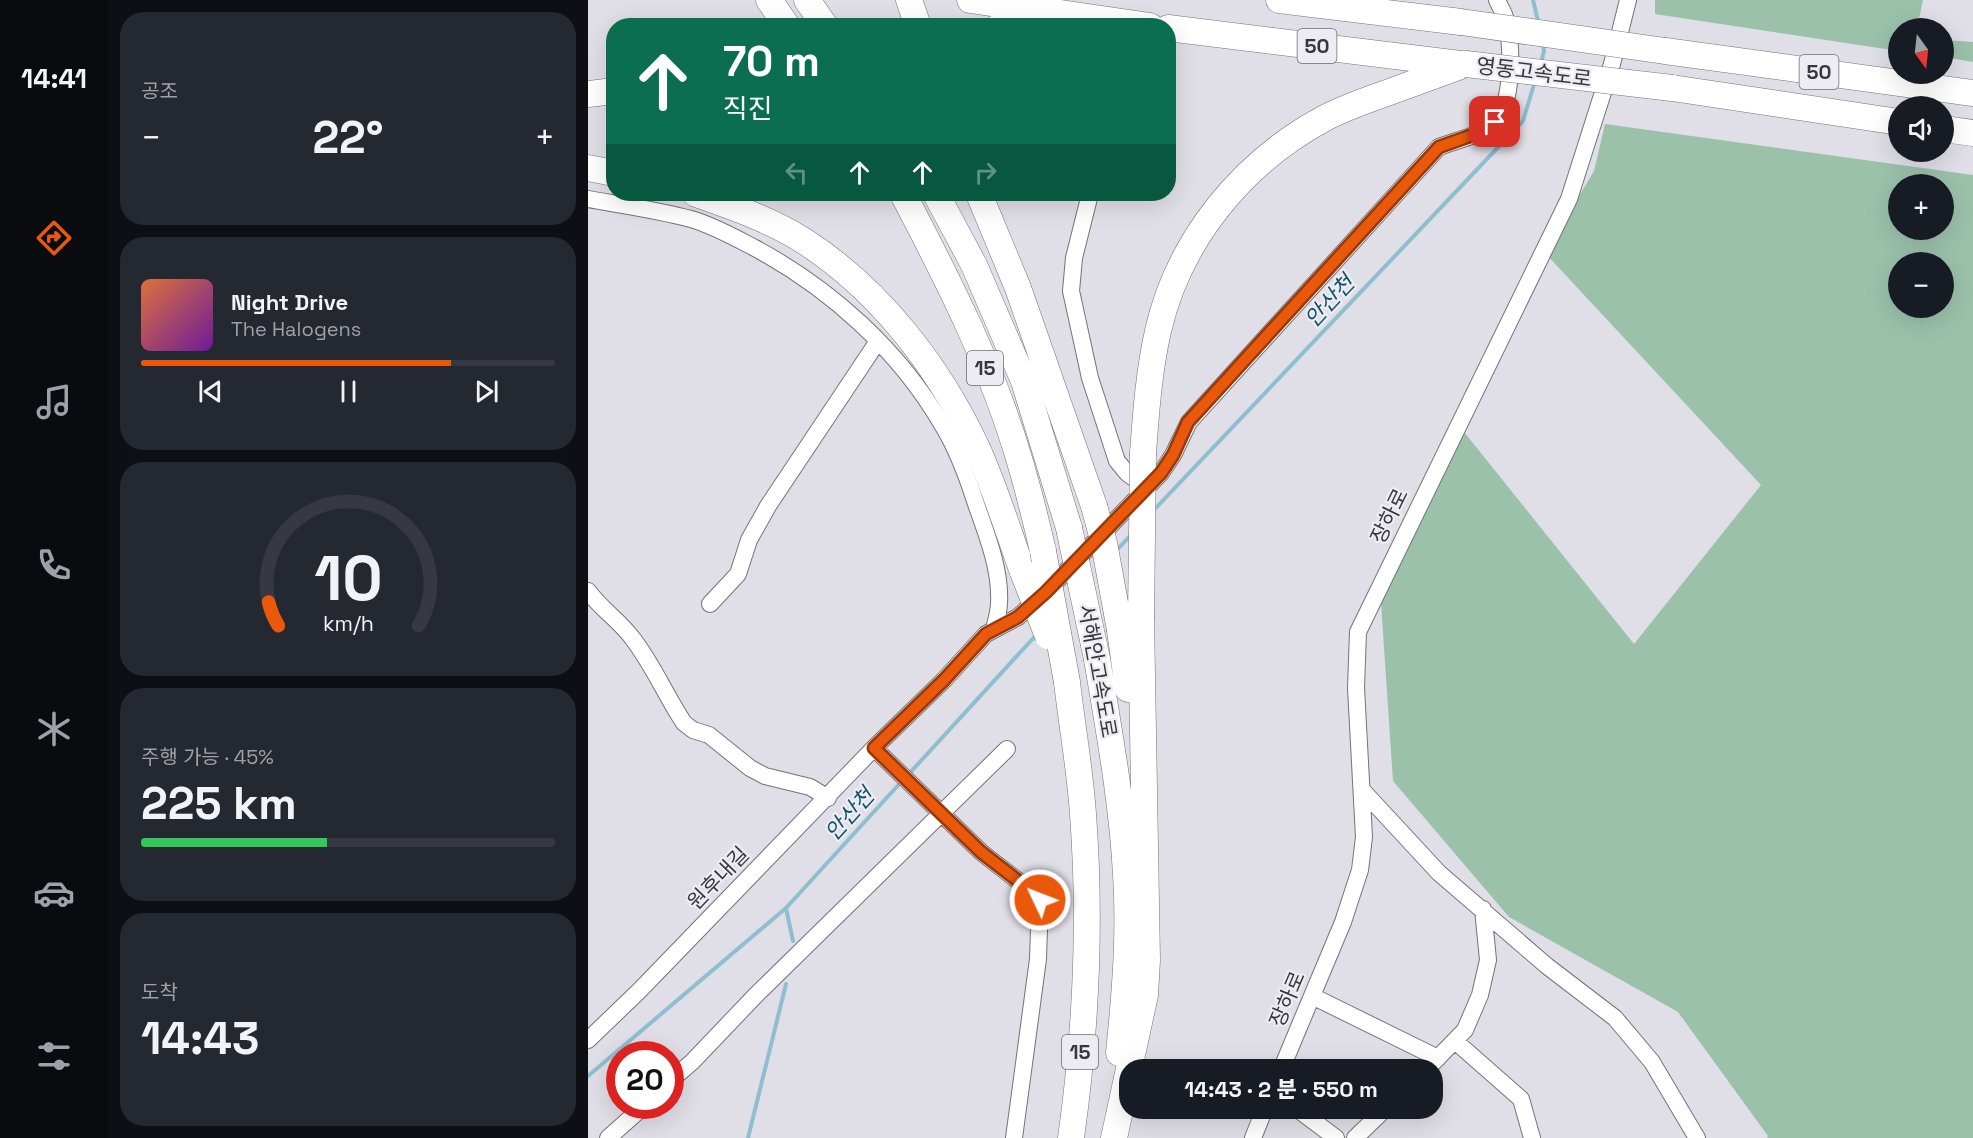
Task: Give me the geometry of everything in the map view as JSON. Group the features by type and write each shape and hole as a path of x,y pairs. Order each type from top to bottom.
{"highway":[{"path":"769,0 781,18"},
{"path":"807,0 819,18"},
{"path":"909,0 915,18"},
{"path":"970,0 1096,18"},
{"name":"영동고속도로","path":"1279,0 1461,22 1973,93"},
{"path":"1381,0 1461,22"},
{"name":"영동고속도로","path":"1176,29 1672,88 1888,120"},
{"path":"1138,953 1130,624 1146,402 1159,328 1172,288 1186,255 1208,218 1235,185 1266,159 1325,117 1466,64"},
{"path":"588,94 606,92"},
{"path":"1954,130 1973,133"},
{"path":"588,168 606,171"},
{"path":"717,201 752,213 803,240 846,272 920,351 951,399 977,449 1066,682"},
{"name":"서해안고속도로","path":"907,201 956,296 995,390 1020,461 1043,551 1066,682 1083,813 1086,907 1086,965 1081,1044 1071,1138"},
{"name":"서해안고속도로","path":"940,201 974,265 1024,381 1069,528 1097,659 1118,786 1126,874 1138,953 1136,988 1112,1138"},
{"path":"982,201 1018,288 1094,506 1130,624"}],"street":[{"name":"원후내길","path":"588,1040 876,750 986,634 1018,617 1046,592 1161,473 1173,455 1188,422 1439,147 1481,132 1495,122 1504,107 1509,78 1510,41 1505,16 1497,0"},
{"name":"장하로","path":"1286,1059 1343,922 1360,870 1364,837 1356,688 1358,632 1569,199 1612,64 1628,0"},
{"path":"588,199 692,219 740,240 777,260 811,283 844,308 878,341 918,387 939,419 967,477 997,576 999,604 994,629"},
{"path":"1088,201 1074,258 1071,291 1090,378 1117,461 1127,473 1146,487"},
{"path":"710,604 738,574 749,540 768,506 878,341"},
{"path":"588,591 634,640 684,723 693,730 709,735 750,768 765,776 810,787 828,798"},
{"path":"684,1067 939,811 1007,749"},
{"path":"876,750 981,852 1040,900 1038,958 1014,1138"},
{"path":"1363,791 1439,873 1547,966 1615,1018 1652,1062 1697,1138"},
{"path":"1437,1059 1465,1030 1480,995 1488,960 1483,909"},
{"path":"1312,996 1423,1059"},
{"path":"1455,1041 1521,1099 1532,1138"},
{"path":"608,1138 629,1119"},
{"path":"1253,1138 1260,1119"},
{"path":"1311,1119 1336,1138"},
{"path":"1355,1138 1375,1119"}],"green space":[{"path":"1655,0 1923,0 1919,18 1888,18 1888,49 1655,14"},
{"path":"1954,41 1973,42 1973,62 1954,59"},
{"path":"1605,124 1973,175 1973,1138 1767,1138 1768,1136 1678,1012 1509,917 1393,781 1380,588 1456,422 1634,644 1761,485 1545,253 1594,171"}],"waterway":[{"name":"안산천","path":"1533,0 1539,25"},
{"name":"안산천","path":"1541,63 1543,44"},
{"name":"안산천","path":"1152,512 1523,121 1535,81"},
{"name":"안산천","path":"1115,552 1131,535"},
{"name":"안산천","path":"907,776 1038,633"},
{"name":"안산천","path":"588,1076 786,908 902,781"},
{"path":"786,908 793,941"},
{"path":"748,1138 786,984"}],"route":[{"path":"1040,900 981,852 874,748 944,680 986,634 1018,617 1046,592 1161,473 1173,455 1188,422 1439,147 1481,132 1495,122"}]}
